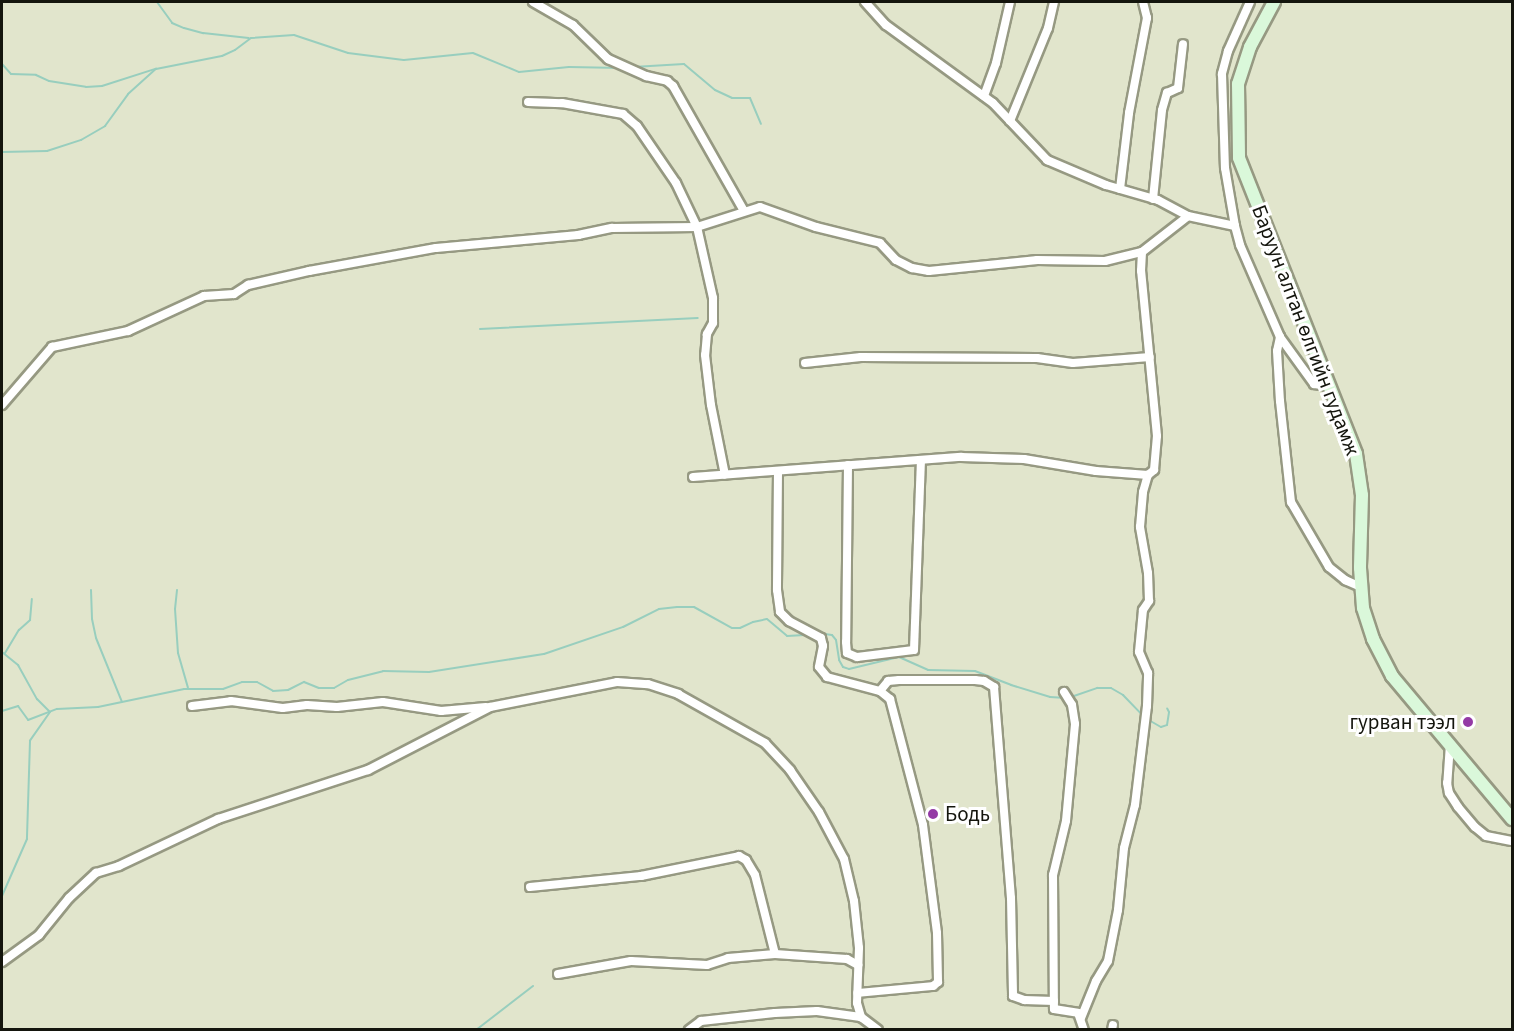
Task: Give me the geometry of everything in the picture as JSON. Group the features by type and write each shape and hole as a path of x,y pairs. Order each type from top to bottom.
{"main road":[{"name":"Баруун алтан өлгийн гудамж","path":"1274,2 1250,47 1238,84 1239,158 1356,454 1362,495 1361,587 1363,608 1373,639 1392,676 1512,819"}],"street":[{"path":"533,2 573,25 608,59 646,76 667,81 673,86 744,211"},
{"path":"865,2 886,25 984,96 1047,160 1075,174 1153,198 1188,216 1235,226"},
{"path":"984,96 996,63 1010,2"},
{"path":"1010,121 1048,28 1054,2"},
{"path":"1120,189 1129,113 1147,18 1143,2"},
{"path":"1250,2 1228,51 1222,74 1224,158 1235,226 1240,245 1280,337 1314,384 1329,386"},
{"path":"1153,198 1162,110 1167,93 1178,88 1183,44"},
{"path":"528,102 562,104 623,114 636,126 676,183 697,227 712,298 713,322 707,334 705,356 711,405 725,475"},
{"path":"2,405 52,347 128,331 204,296 234,294 248,285 309,271 436,248 578,236 612,228 697,227 760,207 816,227 880,243 896,260 912,268 929,271 1037,260 1105,261 1142,252 1188,216"},
{"path":"1081,1018 1096,981 1108,961 1118,910 1124,848 1135,805 1148,706 1148,674 1139,652 1143,610 1149,601 1148,573 1140,527 1143,492 1148,476 1154,470 1157,436 1141,270 1142,252"},
{"path":"1280,337 1277,351 1280,401 1291,502 1329,567 1345,580 1361,587"},
{"path":"805,363 861,357 1037,358 1073,363 1150,357"},
{"path":"693,477 921,462 961,457 1024,459 1096,471 1148,476"},
{"path":"848,465 846,642 848,653 857,657 914,650 921,462"},
{"path":"778,471 777,590 780,612 789,621 821,638 823,646 819,667 827,677 880,691 890,699 923,825 937,933 938,982 933,986 857,993"},
{"path":"880,691 888,681 899,680 975,680 984,681 994,687 1010,876 1013,996 1024,1000 1054,1001"},
{"path":"192,706 231,701 283,708 308,705 337,707 383,702 441,711 461,707 490,707 617,682 648,684 678,694 765,743 790,770 813,803 844,859 854,901 858,965 857,993 866,1023"},
{"path":"1064,692 1072,705 1075,724 1066,821 1053,876 1054,1009 1078,1013 1084,1029"},
{"path":"2,962 39,934 69,898 96,873 119,866 218,819 368,770 490,707"},
{"path":"1450,744 1449,793 1475,827 1495,839 1512,841"},
{"path":"530,887 641,876 739,856 746,860 755,875 775,954"},
{"path":"558,974 631,961 707,965 741,956 775,954 846,959 858,965"},
{"path":"689,1029 701,1021 817,1011 866,1023 878,1029"}],"waterway":[{"path":"157,2 172,23 184,28 203,33 249,38"},
{"path":"2,20 2,27"},
{"path":"2,152 47,151 81,140 105,126 128,94 156,69 222,56 251,38 294,35 348,53 404,60 473,53 519,72 569,67 622,68"},
{"path":"2,39 2,51"},
{"path":"2,64 11,74 36,75 49,81 86,87 102,86 155,69"},
{"path":"633,67 684,64 715,90 732,98 750,98 761,124"},
{"path":"480,329 698,318"},
{"path":"91,590 92,619 96,638 122,702"},
{"path":"177,590 175,609 178,653 188,688"},
{"path":"5,653 19,630 30,620 32,599"},
{"path":"2,711 18,706 28,720 57,709 98,707 184,689 223,689 242,682 257,682 273,691 288,690 304,682 319,688 334,688 348,680 383,671 429,672 544,654 623,627 659,609 677,607 694,607 732,628 740,628 767,619 787,636 809,635"},
{"path":"818,633 832,635 836,640 839,660 843,667 849,669 899,657 928,670 975,671 1050,697 1066,698"},
{"path":"2,652 18,665 37,699 50,712 30,741 27,839 2,896"},
{"path":"1071,697 1097,688 1111,688 1123,695 1143,716"},
{"path":"1147,719 1161,727 1167,725 1169,712 1167,708"},
{"path":"476,1030 533,986"}],"place":[{"name":"гурван тээл","path":"1468,722"},
{"name":"Бодь","path":"933,814"}]}
